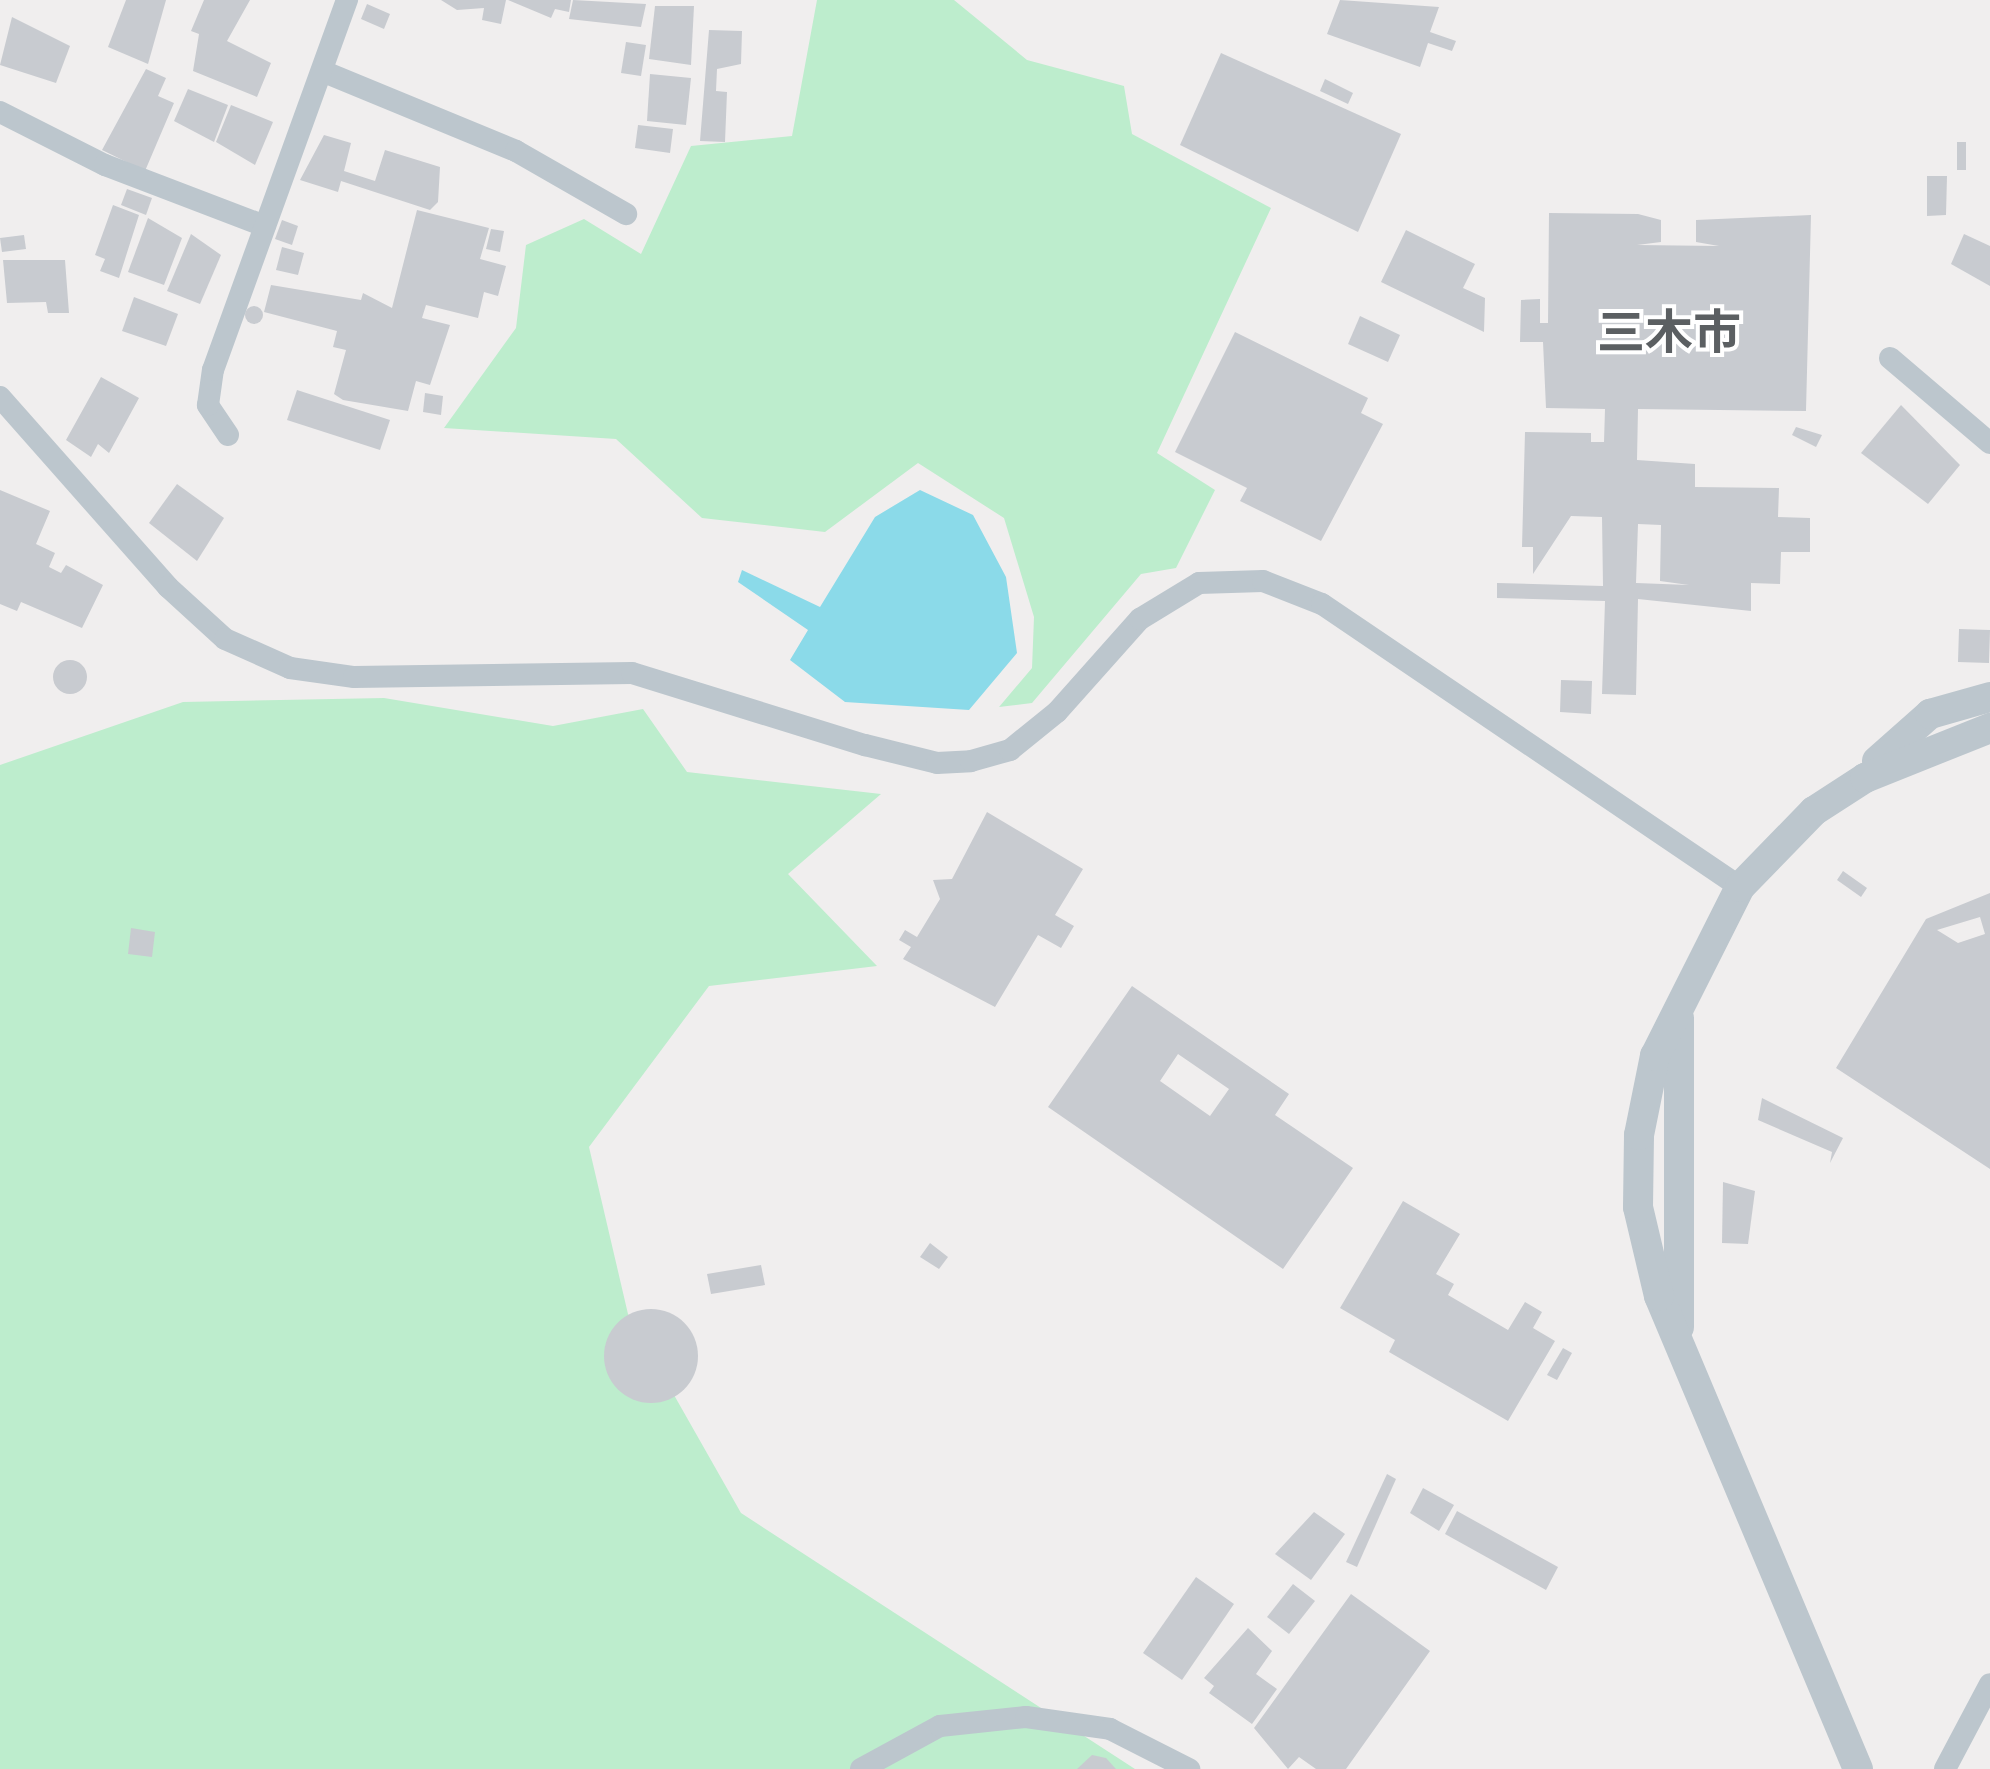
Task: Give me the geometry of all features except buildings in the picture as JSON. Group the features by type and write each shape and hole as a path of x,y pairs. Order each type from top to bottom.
{"street":[{"path":"228,434 208,405 213,370 347,0"},
{"path":"322,71 516,150 626,214"},
{"path":"0,112 105,165 265,226"},
{"path":"1890,358 1990,443"},
{"path":"0,397 168,587 225,639 290,668 354,677 632,672 865,745 937,763 972,761 1010,750 1057,712 1140,618 1199,583 1263,581 1322,604 1740,887"},
{"path":"1858,1769 1826,1676 1680,1358 1638,1208 1639,1134 1680,995 1740,887 1930,714 1990,697"},
{"path":"1841,793 1990,728"},
{"path":"1944,1769 1990,1684"},
{"path":"861,1769 940,1726 1026,1716 1110,1729 1190,1769"}],"green space":[{"path":"817,0 954,0 1027,60 1124,86 1132,134 1271,208 1157,453 1215,490 1176,568 1141,574 1032,703 999,707 1032,668 1034,617 1004,518 918,463 825,532 702,518 616,439 444,428 516,328 526,245 584,219 641,254 691,146 792,136"},
{"path":"384,698 553,726 643,709 687,772 881,794 788,874 877,966 709,986 589,1147 628,1314 741,1513 1135,1769 0,1769 0,765 183,702"}],"water":[{"path":"920,490 973,515 1006,577 1017,653 969,710 845,702 790,660 808,630 738,582 742,570 820,607 875,517"}],"district":[{"name":"三木市","path":"1669,332"}]}
